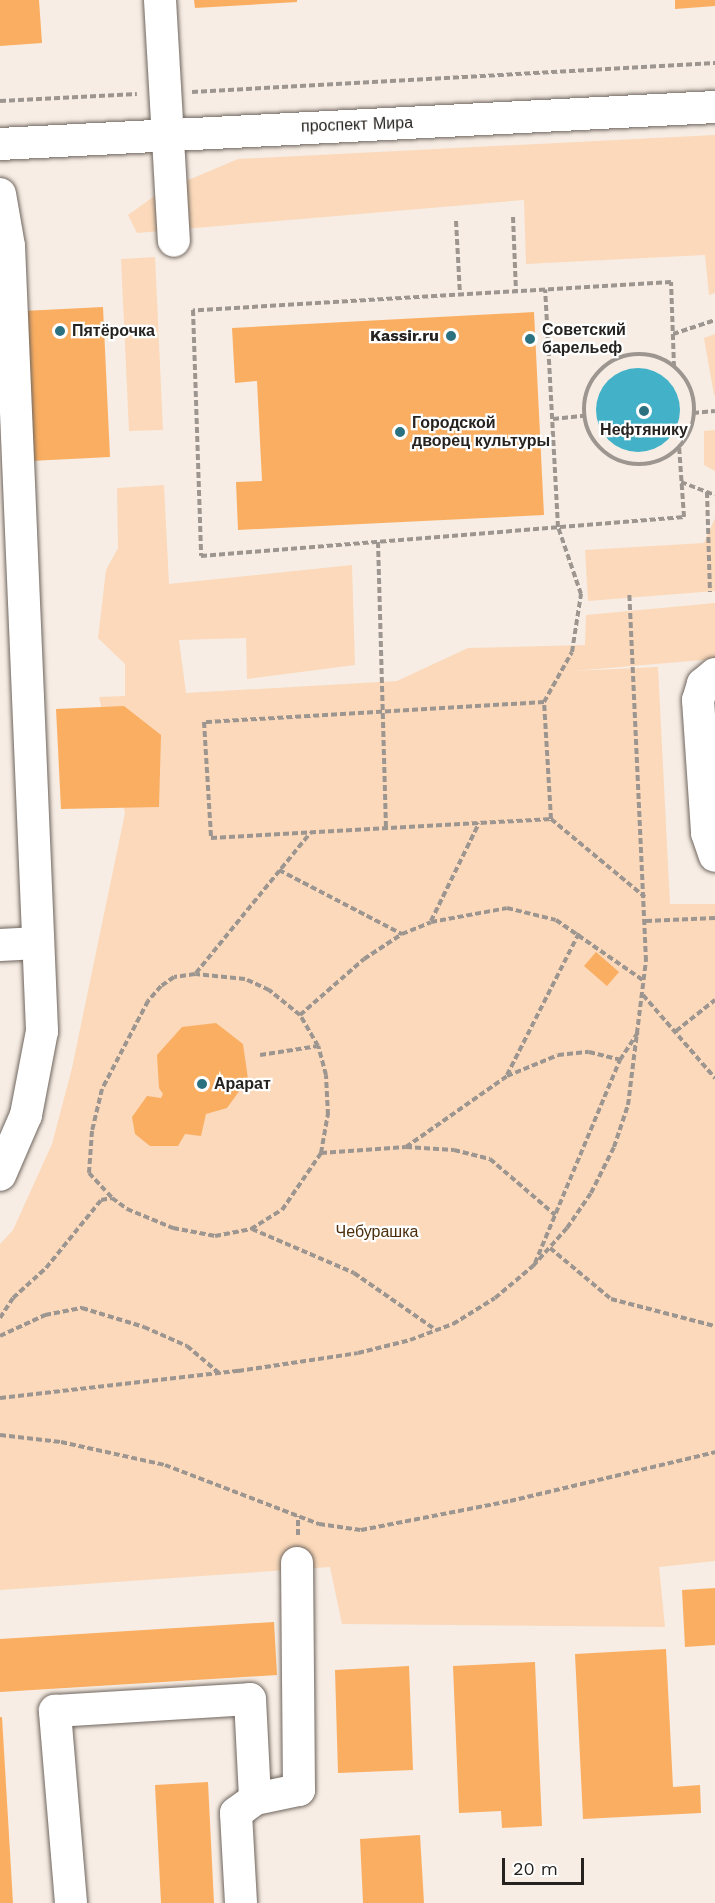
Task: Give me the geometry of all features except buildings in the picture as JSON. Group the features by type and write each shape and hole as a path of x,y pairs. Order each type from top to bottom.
{"street":[{"path":"160,0 174,241"},
{"name":"проспект Мира","path":"0,144 166,133 715,107"},
{"path":"0,194 9,246 42,1031 26,1115 0,1174"},
{"path":"715,674 703,684 698,700 707,833 715,856"},
{"path":"0,945 38,943"},
{"path":"241,1903 236,1813 255,1799 299,1790 297,1563"},
{"path":"71,1903 55,1711 250,1699 255,1799"}],"path":[{"path":"0,101 715,63"},
{"path":"513,217 516,291"},
{"path":"456,221 460,294"},
{"path":"674,367 671,282 193,310 201,556 684,517 679,446"},
{"path":"545,290 558,527 581,594 572,652 544,702 551,819"},
{"path":"673,334 715,320"},
{"path":"630,354 649,355 674,367 690,389 693,413 692,425 679,446 656,462 638,465 620,462 592,440 584,416 588,387 598,371 613,360 630,354"},
{"path":"693,413 715,411"},
{"path":"553,418 584,416"},
{"path":"681,482 715,495"},
{"path":"706,492 710,592"},
{"path":"378,542 386,828"},
{"path":"0,1398 220,1373 358,1353 436,1330 495,1298 533,1266 550,1248 591,1193 614,1147 628,1105 639,1030 644,981 646,897 629,592"},
{"path":"544,702 204,722 211,838 551,819 646,897"},
{"path":"431,922 479,823"},
{"path":"195,974 310,833"},
{"path":"279,870 402,934"},
{"path":"300,1015 364,959 402,934 431,922 507,908 556,920 579,933 644,981"},
{"path":"646,921 715,918"},
{"path":"507,1076 579,933"},
{"path":"195,974 245,979 269,990 300,1015 318,1046 326,1075 328,1114 321,1153 282,1210 251,1229 215,1236 173,1228 127,1209 112,1198 89,1173 87,1158 102,1089 148,1001 174,977 195,974"},
{"path":"643,995 715,1078"},
{"path":"676,1031 715,1000"},
{"path":"533,1266 620,1060 639,1030"},
{"path":"260,1055 318,1046"},
{"path":"406,1147 507,1076 558,1055 590,1052 620,1060"},
{"path":"321,1153 406,1147 454,1150 490,1159 555,1215"},
{"path":"0,1318 13,1298 46,1268 95,1206 112,1198"},
{"path":"251,1229 354,1273 436,1330"},
{"path":"550,1248 611,1299 715,1326"},
{"path":"0,1336 45,1315 82,1308 144,1326 187,1346 220,1373"},
{"path":"0,1435 61,1442 165,1465 319,1524 361,1530 510,1501 715,1452"}],"green space":[{"path":"715,135 715,293 709,295 705,255 526,264 524,200 137,233 128,215 160,192 238,159"},
{"path":"155,257 163,430 129,431 121,259"},
{"path":"715,334 715,395 714,395 704,338"},
{"path":"715,430 715,471 704,465 704,431"},
{"name":"Чебурашка","path":"164,485 169,584 352,565 355,665 247,679 246,638 179,640 186,693 397,681 468,648 585,645 586,615 715,603 715,659 572,671 658,667 670,904 715,904 715,1561 659,1567 665,1627 342,1624 330,1567 0,1590 0,1244 13,1230 52,1144 72,1068 125,813 99,697 125,696 125,664 98,638 106,570 118,548 117,488"},
{"path":"715,518 715,591 588,601 585,550 704,543"}],"water":[{"path":"638,368 654,371 668,380 677,394 680,410 677,426 668,440 654,449 638,452 622,449 608,440 599,426 596,410 599,394 608,380 622,371"}],"place":[{"name":"Пятёрочка","path":"60,331"},
{"name":"Kassir.ru","path":"451,336"},
{"name":"Советский барельеф","path":"530,339"},
{"name":"Нефтянику","path":"644,411"},
{"name":"Городской дворец культуры","path":"400,432"},
{"name":"Арарат","path":"202,1084"}]}
